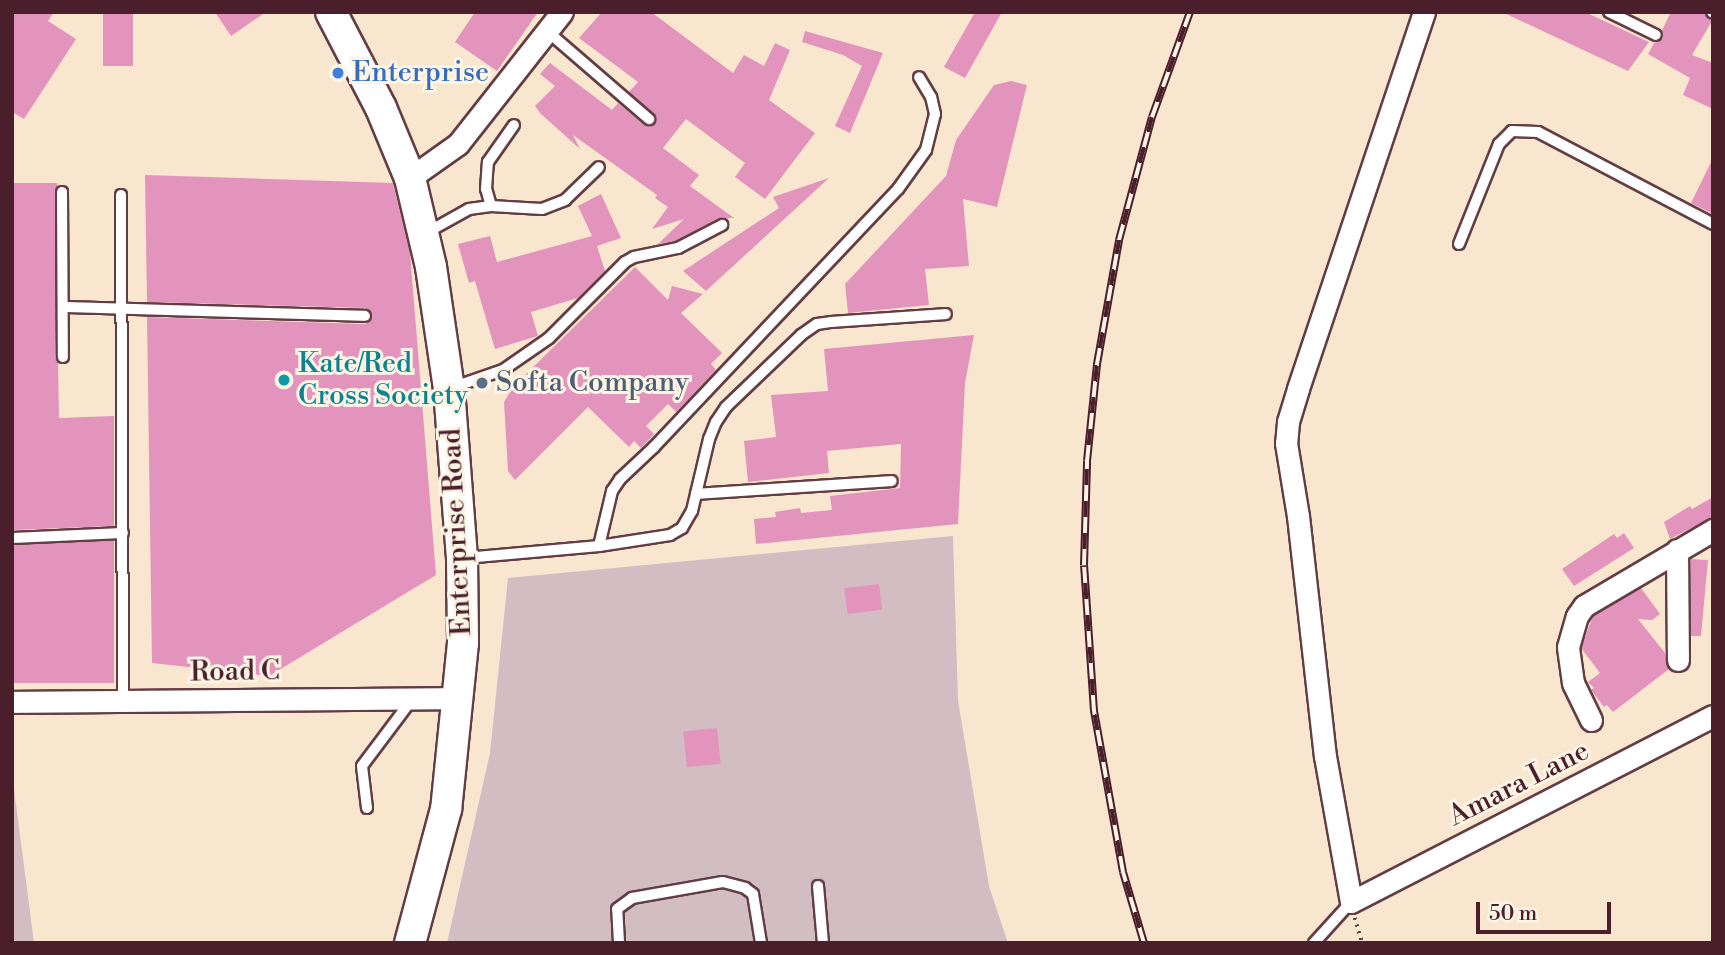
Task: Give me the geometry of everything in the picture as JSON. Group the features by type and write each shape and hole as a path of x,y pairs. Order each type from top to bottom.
{"main road":[{"name":"Enterprise Road","path":"331,12 382,108 411,178 424,235 449,389 462,558 463,643 446,809 410,943"}],"street":[{"path":"411,178 458,144 562,12"},
{"path":"1351,902 1323,744 1298,516 1286,443 1288,422 1298,389 1424,12"},
{"path":"1591,720 1573,683 1571,631 1577,616 1584,606 1713,530"},
{"path":"1677,550 1678,660"},
{"name":"Road C","path":"12,702 459,698"},
{"name":"Amara Lane","path":"1351,902 1713,716"}],"lane":[{"path":"1609,12 1656,35"},
{"path":"547,31 649,119"},
{"path":"599,546 609,500 620,479 664,437 898,189 926,150 935,114 931,97 919,77"},
{"path":"491,206 486,189 488,162 514,125"},
{"path":"1459,244 1499,144 1512,131 1538,132 1713,224"},
{"path":"424,235 470,209 491,206 542,209 565,200 599,167"},
{"path":"62,192 63,357"},
{"path":"121,195 123,701"},
{"path":"449,389 503,370 549,338 634,257 678,248 722,225"},
{"path":"63,307 121,306 365,316"},
{"path":"462,558 599,546 670,535 681,528 692,511 716,422 726,407 801,335 817,324 946,314"},
{"path":"696,494 892,481"},
{"path":"12,538 123,533"},
{"path":"367,808 362,766 413,698"},
{"path":"619,943 615,921 617,909 632,898 723,882 745,888 753,894 761,943"},
{"path":"818,886 823,943"},
{"path":"1314,943 1351,902"}],"path":[{"path":"1351,902 1362,943"}],"shaded area":[{"path":"953,536 958,701 989,886 1008,943 447,943 490,753 508,578"},
{"path":"14,789 34,943 12,943"}],"building":[{"path":"16,12 54,12 48,21 76,39 24,119 12,112 12,18"},
{"path":"103,12 133,12 133,66 103,66"},
{"path":"215,12 266,12 231,36"},
{"path":"475,12 538,12 497,71 455,42"},
{"path":"602,12 651,12 733,73 744,55 764,66 775,43 790,50 769,100 815,133 765,199 735,177 745,163 686,119 663,148 699,175 690,186 734,218 719,218 675,241 658,244 684,219 652,229 668,207 655,198 657,195 573,135 580,149 541,114 535,106 555,86 540,74 550,63 612,110 618,103 644,125 655,124 655,114 629,92 638,82 579,38"},
{"path":"975,12 1002,12 965,78 944,67"},
{"path":"1502,12 1585,12 1649,42 1628,71"},
{"path":"1671,12 1704,12 1712,21 1692,55 1713,63 1713,109 1683,95 1690,78 1648,54 1654,43 1663,39 1662,30"},
{"path":"805,31 883,53 850,133 835,126 862,66 843,55 802,42"},
{"path":"1011,81 1027,85 997,207 963,199 969,266 925,269 929,305 848,313 845,284 946,176 956,140 994,85"},
{"path":"1713,158 1713,214 1691,203"},
{"name":"Kate/Red Cross Society","path":"145,175 393,183 410,253 436,575 269,676 152,663 147,317 365,324 371,321 372,313 365,308 147,302"},
{"path":"829,178 706,291 683,271 779,208 773,197"},
{"path":"12,183 57,183 55,357 58,363 59,418 114,416 114,526 12,530"},
{"path":"601,194 621,238 597,246 605,271 578,298 531,312 538,336 495,349 475,281 469,283 458,244 490,236 497,262 592,236 578,206"},
{"path":"635,267 668,300 672,286 703,294 681,313 722,353 711,364 716,370 676,412 668,404 646,426 654,434 641,448 634,441 629,447 588,407 515,480 508,471 504,402 513,387"},
{"path":"974,335 965,383 958,524 756,544 754,519 776,517 775,512 800,508 801,513 832,510 830,496 900,488 901,444 827,451 829,473 748,482 744,441 776,437 771,395 828,391 824,349"},
{"path":"1713,497 1713,517 1670,539 1664,522 1690,506 1692,509"},
{"path":"1624,533 1634,548 1574,586 1562,569 1614,534 1617,538"},
{"path":"12,541 114,541 114,683 12,683"},
{"path":"1690,559 1708,560 1701,636 1691,636"},
{"path":"879,584 882,610 847,614 844,588"},
{"path":"1641,588 1660,614 1652,620 1638,619 1665,653 1669,669 1613,712 1607,705 1604,707 1591,690 1594,688 1588,682 1600,673 1581,648 1593,616"},
{"path":"717,728 721,764 687,767 683,732"}],"railway":[{"path":"1144,943 1123,872 1094,711 1084,565 1087,461 1097,364 1119,240 1152,117 1190,12"}],"place":[{"name":"Enterprise","path":"338,73"},
{"name":"Kate/Red Cross Society","path":"284,380"},
{"name":"Softa Company","path":"482,383"}]}
